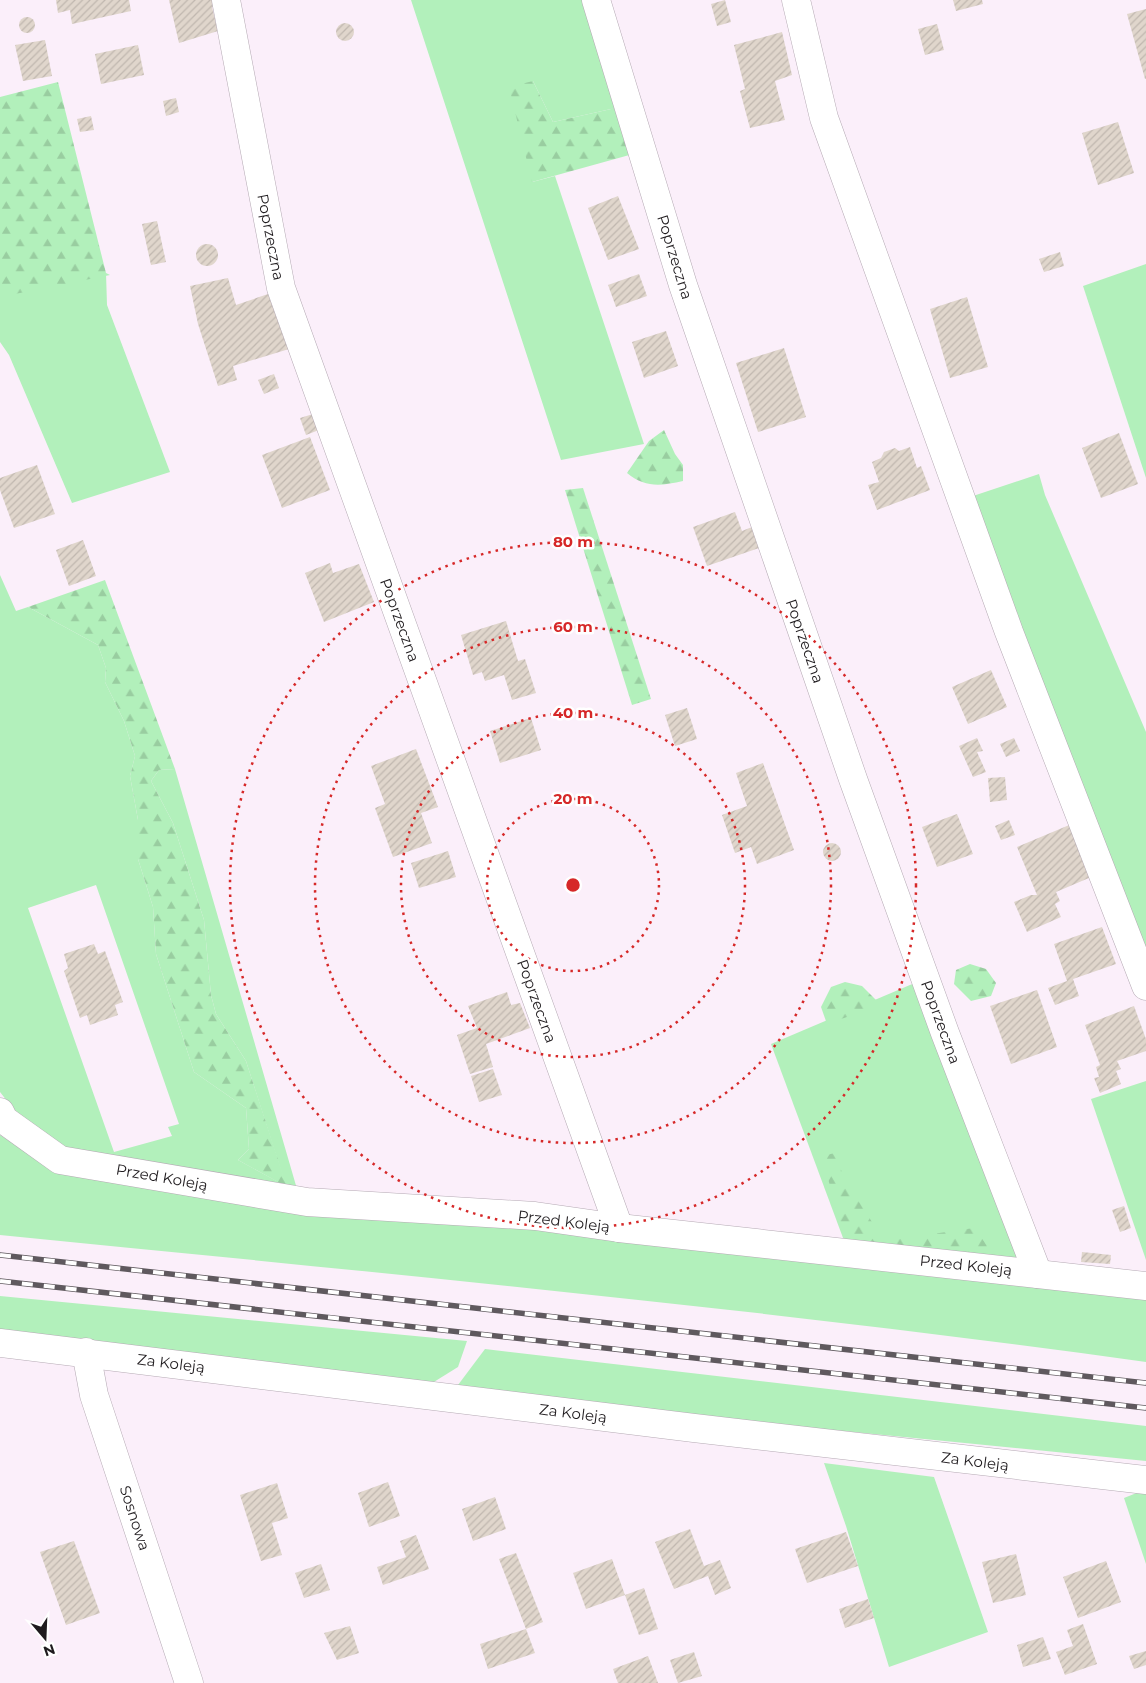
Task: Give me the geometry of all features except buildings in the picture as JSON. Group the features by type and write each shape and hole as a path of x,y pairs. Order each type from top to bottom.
{"street":[{"name":"Poprzeczna","path":"226,0 281,288 619,1228"},
{"name":"Poprzeczna","path":"596,0 683,285 849,770 945,1033 1038,1274"},
{"path":"796,0 824,118 1009,632 1146,986"},
{"name":"Przed Koleją","path":"0,1112 4,1120 60,1160 307,1202 535,1216 619,1228 1146,1286"},
{"name":"Za Koleją","path":"0,1343 86,1352 694,1428 1146,1480"},
{"name":"Sosnowa","path":"86,1352 94,1395 189,1683"}],"green space":[{"path":"411,0 586,0 620,107 553,122 533,81 532,182 555,176 644,444 561,460"},
{"path":"533,81 553,122 620,107 633,154 532,182 509,87"},
{"path":"58,82 106,273 110,275 0,297 0,97"},
{"path":"1146,264 1146,478 1083,286"},
{"path":"106,273 107,305 170,472 72,503 9,355 0,342 0,296"},
{"path":"664,430 675,454 683,465 683,481 660,485 640,481 627,473 649,441"},
{"path":"1039,474 1045,495 1146,732 1146,952 1008,597 973,496"},
{"path":"583,488 651,699 632,705 565,490"},
{"path":"0,575 16,611 28,607 98,645 106,668 105,682 124,721 135,756 130,776 138,820 138,859 153,907 156,954 194,1072 246,1108 249,1149 238,1160 286,1186 246,1061 216,1014 211,995 204,920 173,823 151,781 159,770 175,769 297,1189 71,1151 29,1129 0,1092","holes":["96,885 179,1124 168,1127 172,1136 114,1152 28,908"]},
{"path":"105,580 175,769 159,770 151,781 173,823 204,920 211,995 216,1014 246,1061 287,1187 238,1160 249,1149 246,1108 194,1072 156,954 153,907 138,859 138,820 130,776 135,756 124,721 105,682 106,668 98,645 28,607"},
{"path":"970,964 986,969 996,983 991,996 971,1001 954,984 956,970"},
{"path":"845,982 862,986 881,1005 827,1024 821,1007 831,987"},
{"path":"917,982 1028,1260 846,1246 771,1044"},
{"path":"1146,1081 1146,1260 1091,1099"},
{"path":"0,1135 59,1173 1146,1297 1146,1362 860,1325 717,1309 0,1235"},
{"path":"835,1153 844,1178 884,1241 974,1228 999,1261 846,1246 822,1156"},
{"path":"0,1296 467,1341 458,1367 429,1385 0,1329"},
{"path":"485,1349 1146,1426 1146,1461 753,1422 458,1385"},
{"path":"824,1463 934,1477 988,1632 889,1667 846,1526"},
{"path":"1139,1492 1146,1493 1146,1564 1124,1498"}],"railway":[{"path":"0,1255 1146,1383"},
{"path":"0,1281 1146,1408"}]}
